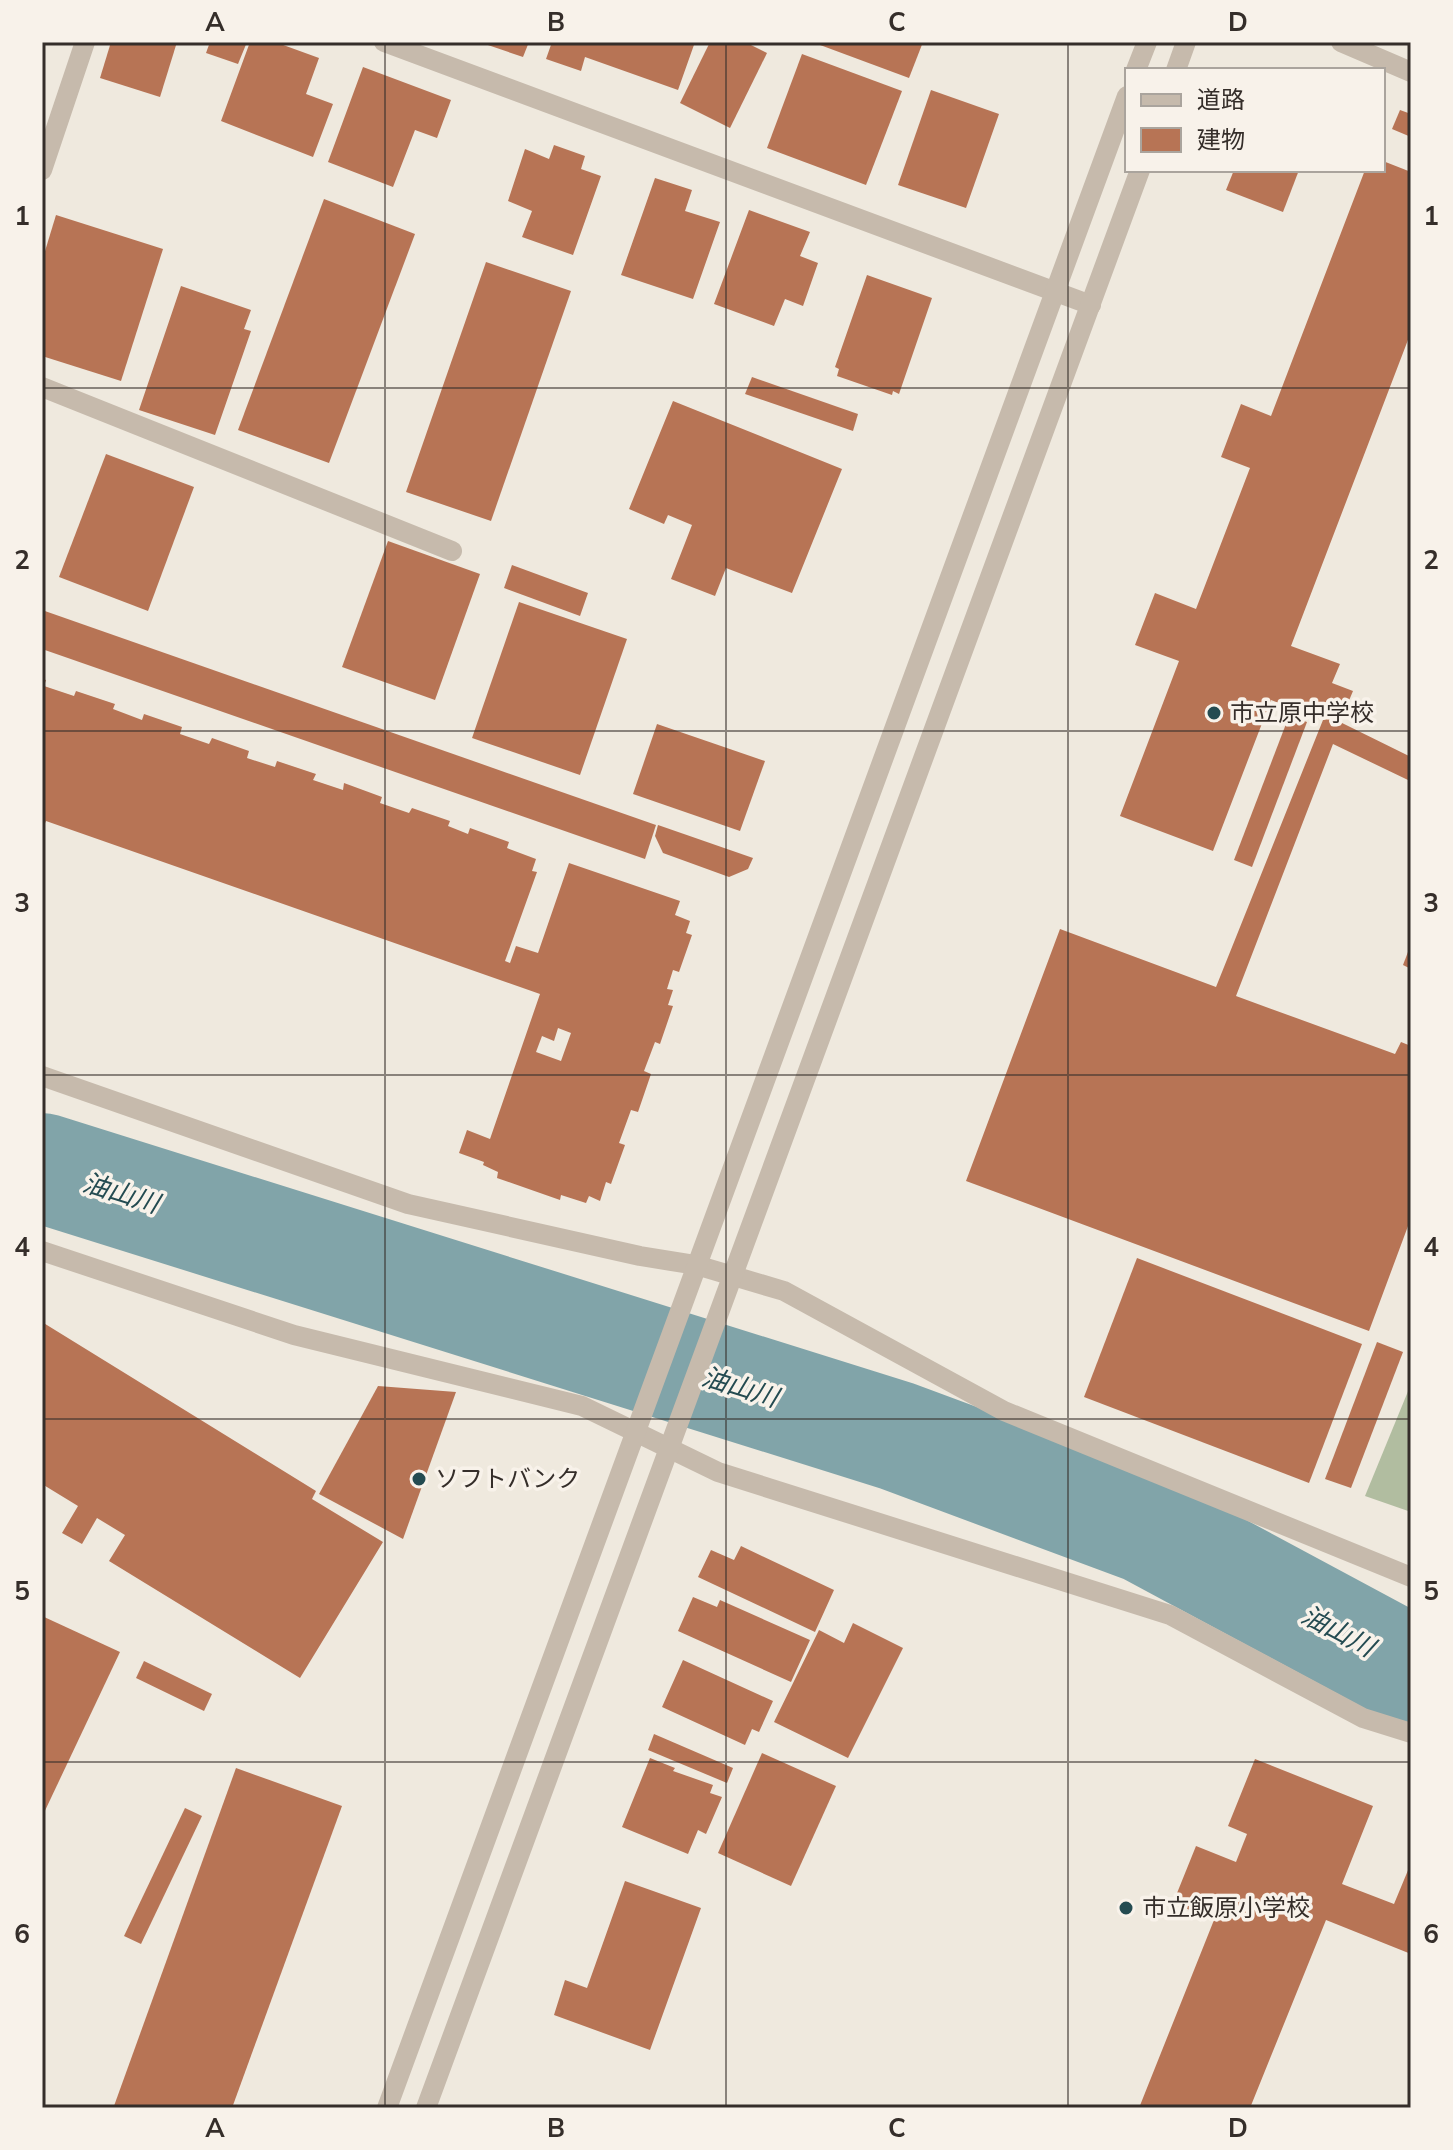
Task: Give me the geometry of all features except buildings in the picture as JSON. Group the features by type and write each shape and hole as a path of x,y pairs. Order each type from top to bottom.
{"street":[{"path":"42,170 85,42"},
{"path":"384,42 1091,305"},
{"path":"1137,68 1147,42"},
{"path":"1177,68 1186,42"},
{"path":"1341,42 1411,72"},
{"path":"387,2108 1125,101"},
{"path":"426,2108 1139,172"},
{"path":"42,387 452,551"},
{"path":"42,1076 408,1204 640,1256 696,1265 784,1291 1004,1411 1411,1577"},
{"path":"42,1251 294,1335 582,1406 718,1472 1170,1615 1363,1718 1411,1733"}],"green space":[{"path":"1411,1384 1411,1512 1365,1496"}],"waterway":[{"name":"油山川","path":"42,1168 897,1436 1147,1529 1411,1671"}],"place":[{"name":"市立原中学校","path":"1214,713"},
{"name":"ソフトバンク","path":"419,1479"},
{"name":"市立飯原小学校","path":"1126,1908"}]}
